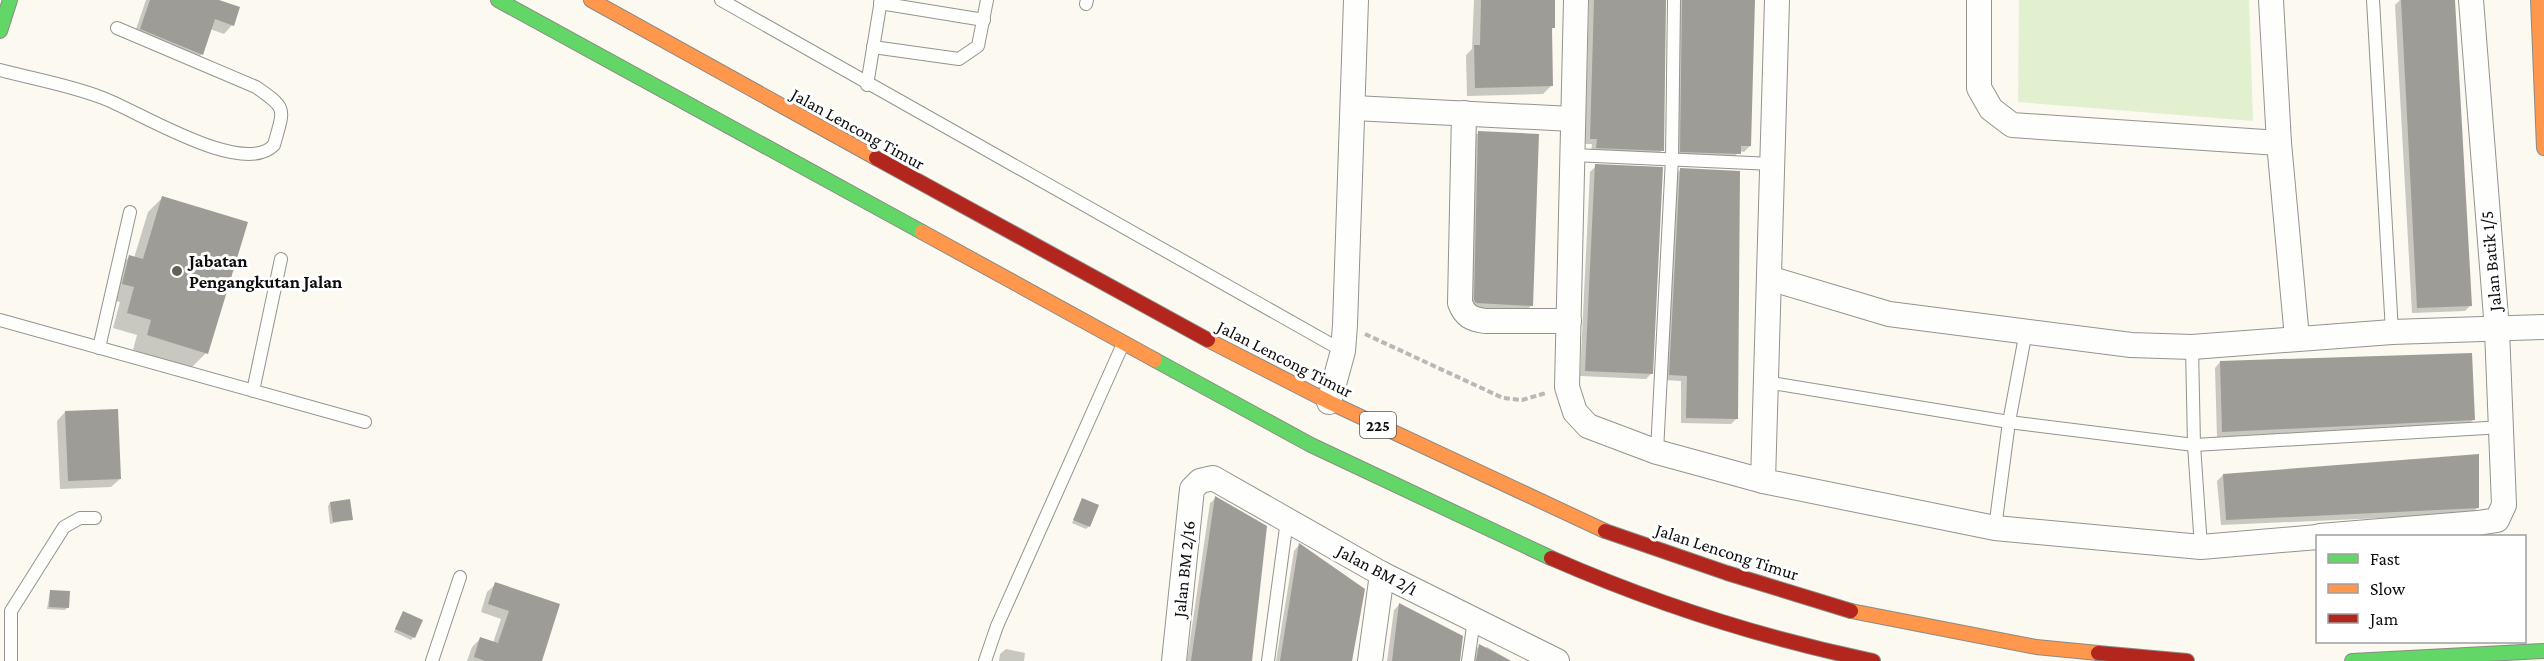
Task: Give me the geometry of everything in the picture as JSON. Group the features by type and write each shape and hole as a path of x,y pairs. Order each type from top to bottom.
{"main road":[{"path":"0,31 10,0"},
{"path":"498,0 1125,340 1311,445 1446,511 1615,584 1751,633 1873,661"},
{"name":"Jalan Lencong Timur","path":"591,0 1128,299 1329,402 1595,528 1869,616 2036,647 2187,661"},
{"path":"2538,0 2544,148"},
{"path":"2352,661 2544,651"}],"street":[{"path":"1329,402 1343,351 1345,325 1356,0"},
{"path":"1576,0 1568,387 1575,412 1588,426 1657,452 1763,481 1995,528 2201,547 2316,537"},
{"path":"1763,481 1777,0"},
{"path":"1979,0 1980,88 1991,109 2012,125 2279,143"},
{"path":"2271,0 2279,143 2297,338"},
{"name":"Jalan Batik 1/5","path":"2340,535 2497,520 2504,505 2503,427 2497,330 2471,0"},
{"path":"1354,108 1572,119"},
{"path":"1464,113 1460,303 1464,314 1474,320 1485,321 1569,321"},
{"path":"1769,278 1889,314 2131,345 2192,347 2392,332 2544,327"},
{"name":"Jalan BM 2/1","path":"1200,481 1213,478 1382,574 1557,661"},
{"name":"Jalan BM 2/16","path":"1174,661 1192,489 1200,481"},
{"path":"1370,661 1382,574"}],"lane":[{"path":"720,0 867,85 1343,351"},
{"path":"873,47 959,59 978,46 987,0"},
{"path":"1657,452 1672,158 1674,0"},
{"path":"2373,0 2392,332"},
{"path":"867,85 880,2 984,20"},
{"path":"0,70 105,98 201,142 242,154 261,154 274,145 282,113 281,106 276,101 256,87 117,28"},
{"path":"1573,155 1773,164"},
{"path":"99,348 130,212"},
{"path":"252,391 281,259"},
{"path":"0,320 365,422"},
{"path":"1995,528 2009,422 2026,331"},
{"path":"985,661 998,626 1125,340"},
{"path":"2192,347 2194,446 2201,547"},
{"path":"1766,382 2009,422 2194,446 2503,427"},
{"path":"11,661 6,610 64,527 80,518 95,518"},
{"path":"1268,661 1287,520"},
{"path":"432,661 460,577"},
{"path":"1468,661 1474,620"}],"path":[{"path":"1345,325 1503,398 1522,400 1568,387"}],"green space":[{"path":"2019,0 2249,0 2253,121 2018,102"}],"building":[{"path":"150,0 219,0 240,7 234,26 215,19 203,55 140,29"},
{"path":"1481,0 1555,0 1555,28 1552,28 1553,86 1475,88 1474,45 1480,45"},
{"path":"1594,0 1666,0 1664,151 1596,148 1597,139 1590,139"},
{"path":"1682,0 1755,0 1751,146 1741,146 1741,154 1680,152"},
{"path":"2401,0 2455,0 2472,306 2417,308"},
{"path":"1478,131 1539,134 1533,306 1476,303 1474,300"},
{"path":"1595,164 1663,167 1653,374 1585,371"},
{"path":"1680,168 1740,171 1738,419 1686,418 1687,376 1669,375"},
{"name":"Jabatan Pengangkutan Jalan","path":"162,196 248,222 208,354 147,335 151,320 127,313 134,287 122,284 129,255 143,259"},
{"path":"2472,353 2475,420 2222,432 2220,361"},
{"path":"118,409 121,479 68,481 65,411"},
{"path":"2479,454 2479,508 2226,520 2223,474"},
{"path":"1215,496 1267,526 1252,661 1191,661"},
{"path":"1082,498 1099,505 1090,527 1073,520"},
{"path":"350,499 353,520 333,522 330,502"},
{"path":"1299,543 1365,589 1352,661 1280,661"},
{"path":"495,582 560,604 542,661 485,661 474,657 480,637 498,643 509,611 488,604"},
{"path":"50,590 70,591 69,608 49,607"},
{"path":"1399,603 1463,636 1460,661 1392,661"},
{"path":"403,611 423,620 415,638 395,629"},
{"path":"1479,644 1511,661 1476,661"}],"traffic: fast":[{"path":"0,31 10,0"},
{"path":"498,0 922,232"},
{"path":"1155,360 1311,445 1551,558"},
{"path":"2352,661 2544,651"}],"traffic: slow":[{"path":"591,0 876,158"},
{"path":"2538,0 2544,148"},
{"path":"922,232 1155,360"},
{"path":"1208,340 1329,402 1605,531"},
{"path":"1851,611 2036,647 2098,653"}],"traffic: jam":[{"path":"876,158 1208,340"},
{"path":"1605,531 1727,573 1851,611"},
{"path":"1551,558 1590,575 1710,618 1791,642 1873,661"},
{"path":"2098,653 2187,661"}],"place":[{"name":"Jabatan Pengangkutan Jalan","path":"177,271"}]}
